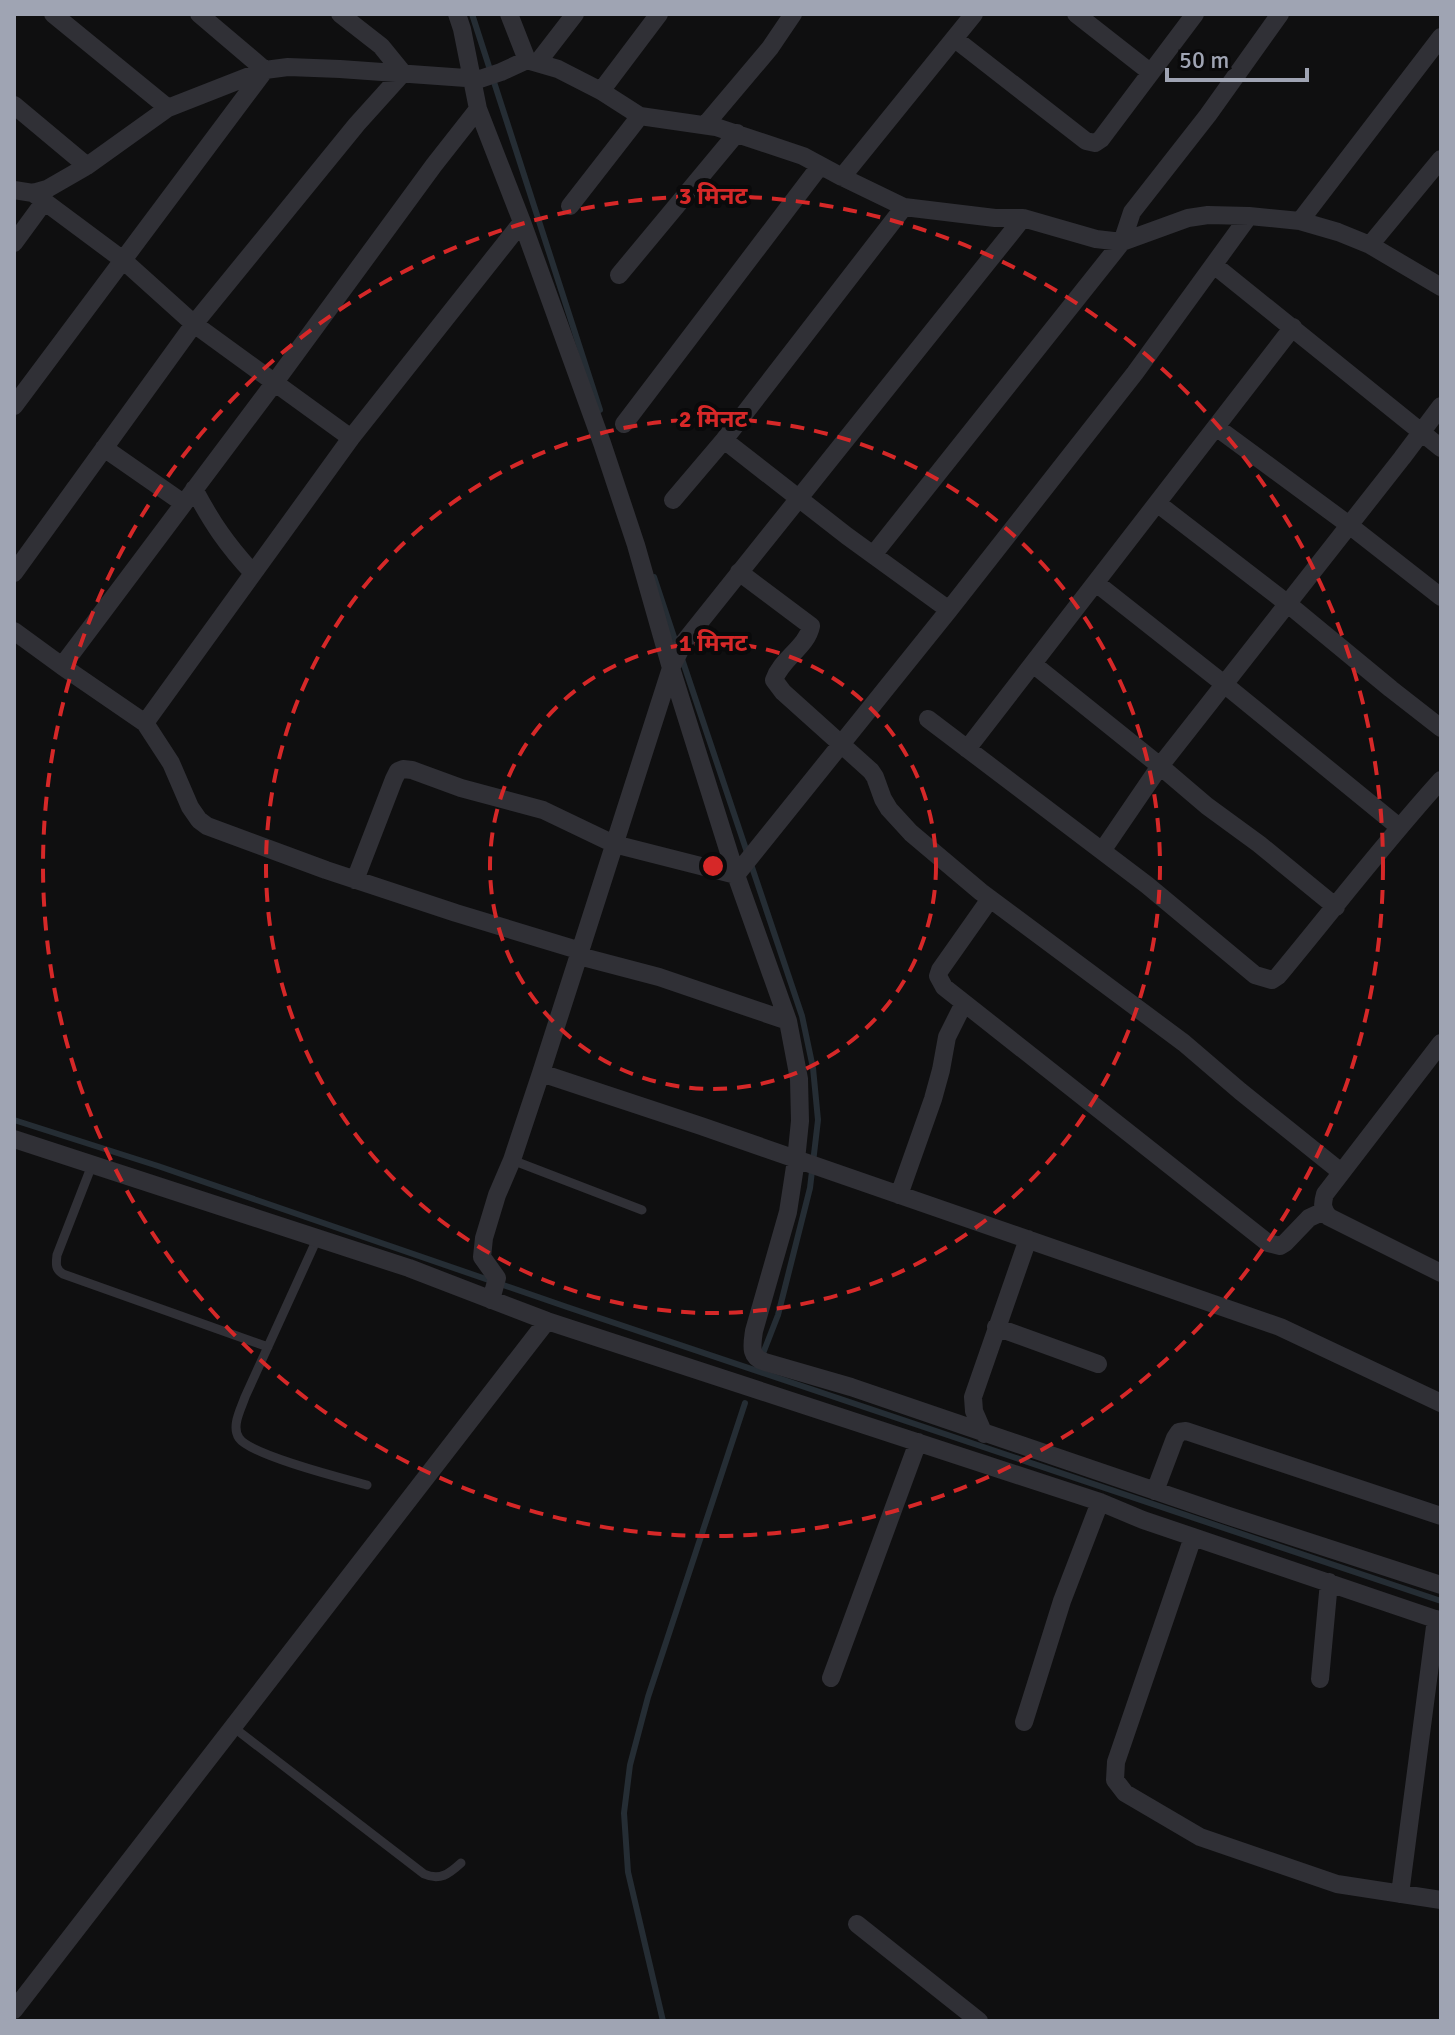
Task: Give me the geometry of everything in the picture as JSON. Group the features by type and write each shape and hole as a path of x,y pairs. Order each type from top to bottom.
{"street":[{"path":"53,14 168,108"},
{"path":"199,14 265,70"},
{"path":"340,14 381,46 403,73"},
{"path":"62,666 478,109 485,76 457,14"},
{"path":"509,14 532,61 558,69 640,116 737,133 803,156 904,207 995,218 1023,218 1096,239 1122,242 1188,218 1208,215 1300,221 1370,245 1441,287"},
{"path":"30,195 87,166 168,108 265,70 288,67 485,76 532,61 575,14"},
{"path":"601,91 659,14"},
{"path":"705,125 770,48 793,14"},
{"path":"842,177 974,14"},
{"path":"1076,14 1150,72"},
{"path":"955,39 1090,143 1095,143 1195,14"},
{"path":"873,555 1122,242 1132,212 1208,115 1280,14"},
{"path":"1300,221 1441,37"},
{"path":"14,406 265,70"},
{"path":"14,573 194,324 357,124 403,73"},
{"path":"14,105 87,166"},
{"path":"478,109 522,222 677,656 744,865 788,1021 799,1079 800,1121 811,1165 788,1212 754,1331 752,1342 755,1357 1441,1585"},
{"path":"570,206 640,116"},
{"path":"619,275 737,133"},
{"path":"1370,245 1435,178 1441,159"},
{"path":"624,424 820,166"},
{"path":"30,195 123,260 194,324 351,438"},
{"path":"14,243 30,195"},
{"path":"673,500 724,440 904,207"},
{"path":"744,865 1135,373 1249,216"},
{"path":"495,1289 496,1275 482,1257 481,1250 677,656 739,572 1023,218"},
{"path":"145,723 351,438 522,222"},
{"path":"1214,265 1441,448"},
{"path":"967,749 1293,327"},
{"path":"1102,851 1160,766 1441,406"},
{"path":"1216,427 1441,597"},
{"path":"724,440 949,610"},
{"path":"104,448 189,496 253,573"},
{"path":"1157,503 1441,728"},
{"path":"739,572 811,626 809,635 781,667 774,680 783,692 875,777 883,799 911,833 990,899 1184,1043 1341,1172"},
{"path":"1096,583 1399,827"},
{"path":"14,631 145,723 171,763 190,807 207,826 355,880 788,1021"},
{"path":"1033,664 1336,907"},
{"path":"928,719 1147,885 1255,975 1272,980 1441,780"},
{"path":"355,880 394,779 403,769 543,810 614,844 744,865"},
{"path":"990,899 940,970 938,976 944,987 1268,1243 1280,1246 1309,1218 1324,1211"},
{"path":"899,1195 933,1099 947,1037 964,1003"},
{"path":"1441,1043 1341,1172 1325,1194 1322,1204 1329,1217 1441,1273"},
{"path":"541,1073 1280,1327 1441,1403"},
{"path":"14,1139 409,1268 495,1289 547,1321 1100,1502 1143,1520 1438,1620 1400,1894"},
{"path":"984,1434 974,1411 973,1397 1028,1239"},
{"path":"14,2010 547,1321"},
{"path":"996,1327 1098,1364"},
{"path":"1155,1491 1175,1438 1179,1432 1186,1431 1441,1516"},
{"path":"831,1678 918,1442"},
{"path":"1024,1722 1062,1601 1100,1502"},
{"path":"1193,1537 1116,1762 1115,1780 1125,1793 1200,1837 1337,1884 1441,1900"},
{"path":"1320,1679 1329,1582"},
{"path":"857,1924 979,2021"}],"lane":[{"path":"512,1160 642,1210"},
{"path":"92,1165 57,1255 58,1271 268,1347"},
{"path":"317,1239 237,1419 238,1438 288,1462 367,1485"},
{"path":"233,1727 424,1874 443,1877 461,1863"}],"waterway":[{"path":"472,14 600,410"},
{"path":"654,577 677,646"},
{"path":"681,656 802,1016 813,1068 818,1120 810,1188 778,1315 762,1356"},
{"path":"14,1120 158,1166 1441,1601"},
{"path":"663,2021 628,1872 624,1813 630,1765 648,1697 745,1403"}]}
